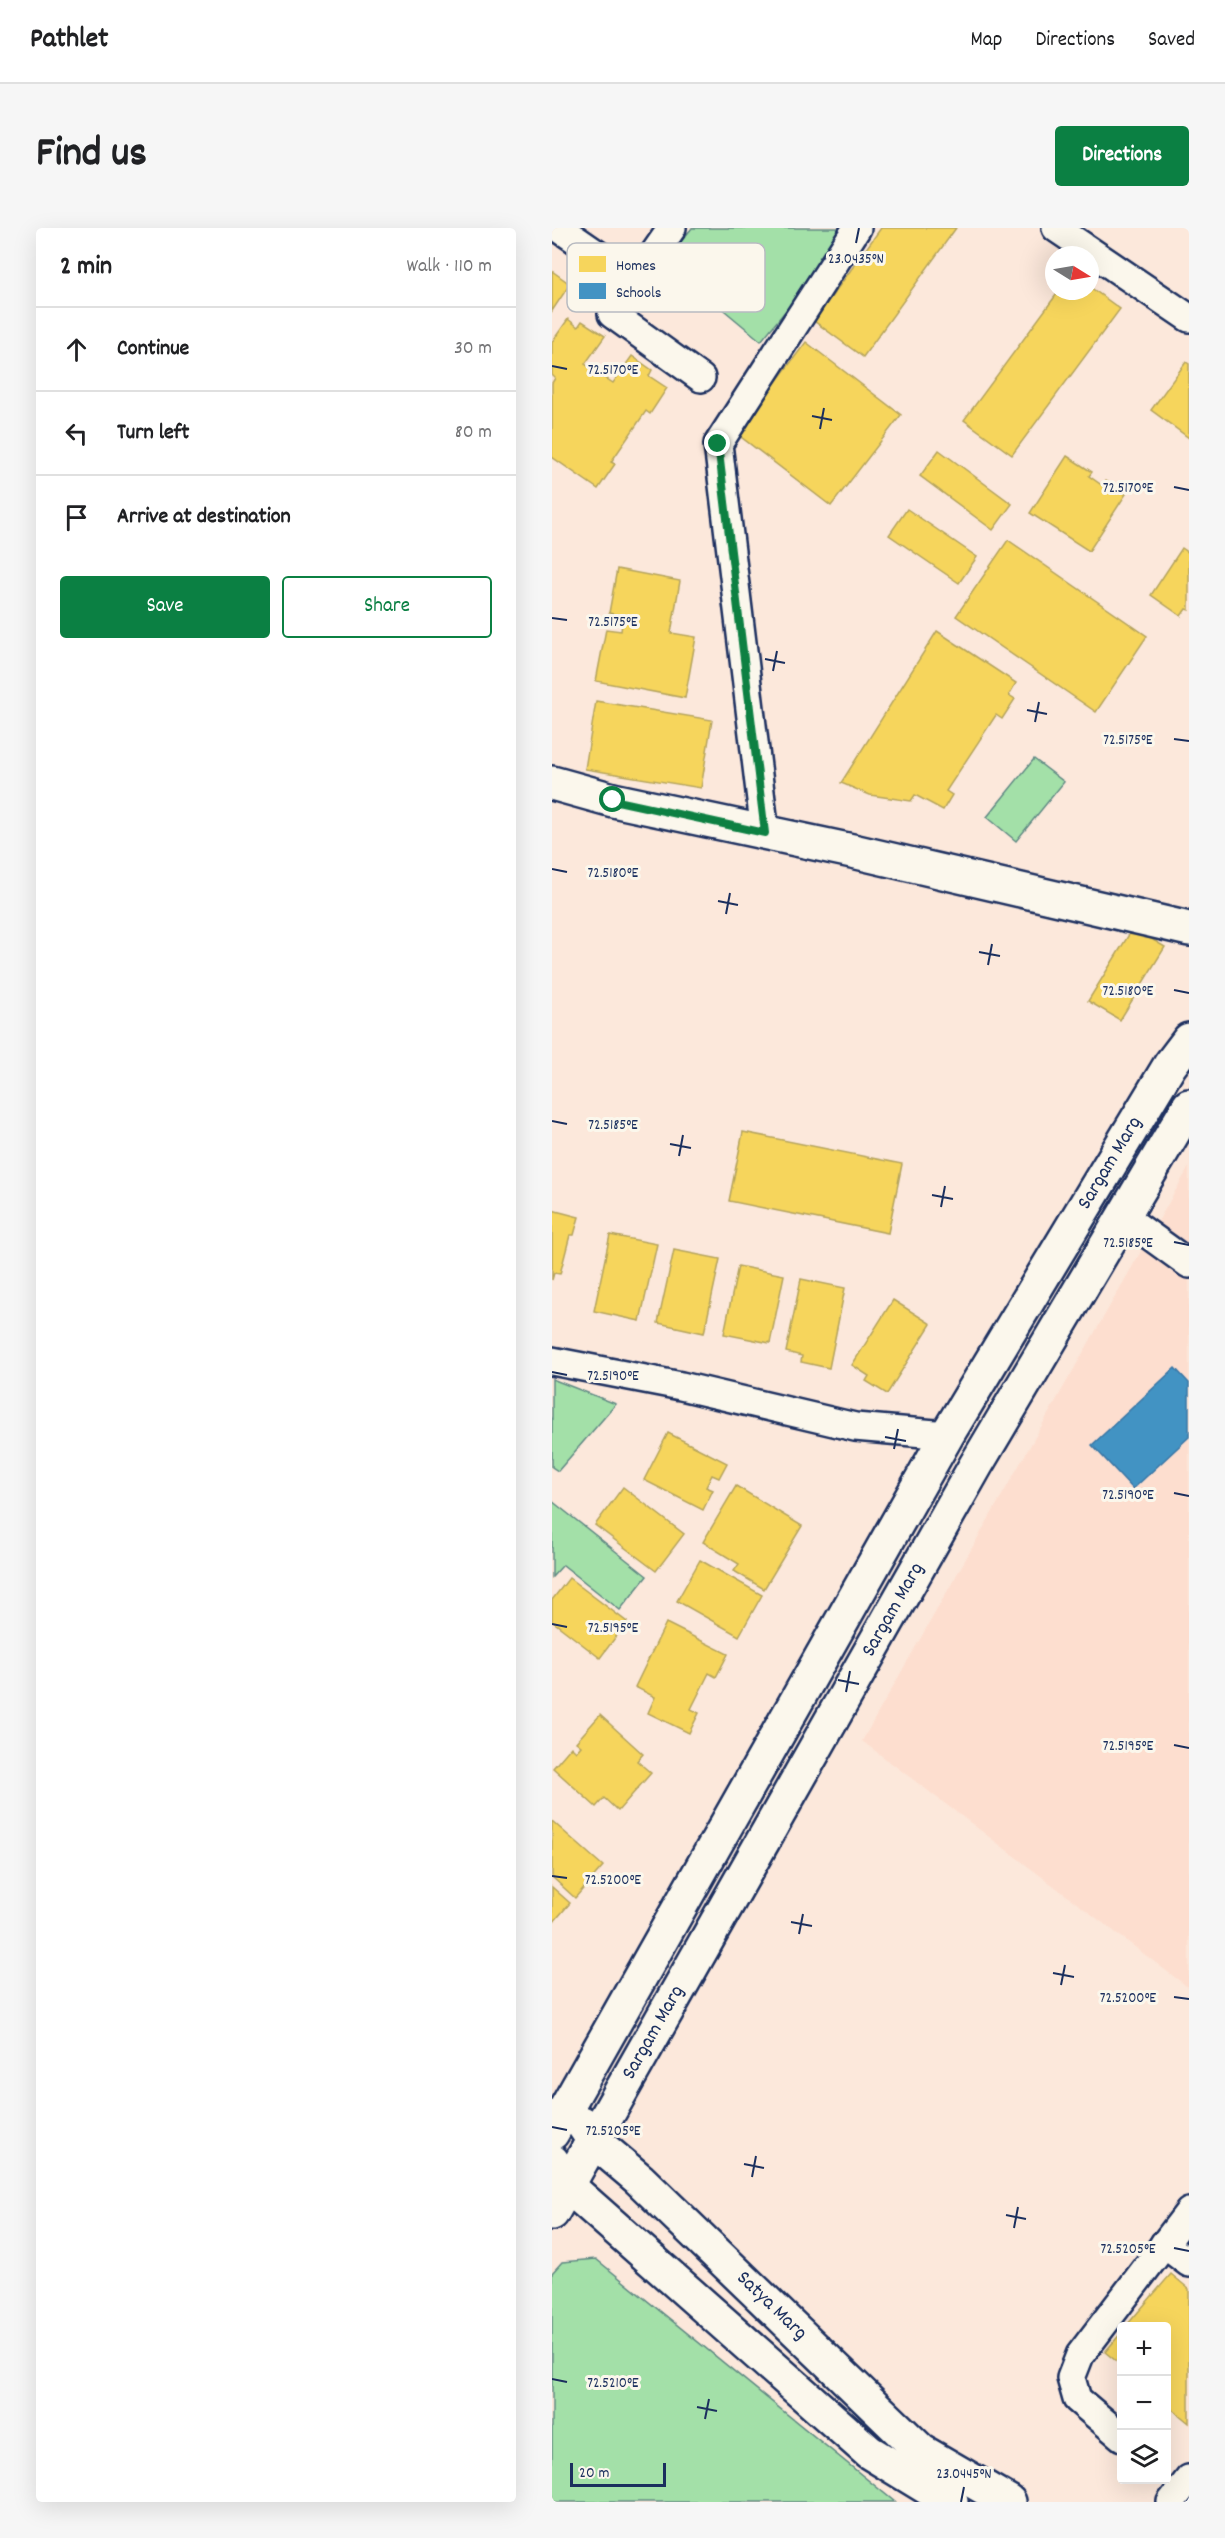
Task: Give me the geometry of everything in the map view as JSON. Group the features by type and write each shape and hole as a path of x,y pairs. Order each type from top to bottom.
{"main road":[{"path":"552,783 613,800 1189,929"},
{"name":"Sargam Marg","path":"552,2133 561,2095 947,1435 1170,1065 1189,1040"},
{"name":"Sargam Marg","path":"557,2187 594,2141 976,1465 1189,1106"},
{"name":"Satya Marg","path":"561,2095 594,2141 639,2179 921,2451 1009,2502"},
{"name":"Satya Marg","path":"557,2187 870,2451 951,2502"}],"street":[{"path":"559,228 581,243"},
{"path":"662,243 672,228"},
{"path":"765,833 718,444 857,228"},
{"path":"1056,228 1189,318"},
{"path":"613,312 612,314 700,378"},
{"path":"1124,1217 1189,1264"},
{"path":"552,1361 681,1386 855,1427 947,1435"},
{"path":"1117,2433 1077,2399 1071,2378 1080,2355 1189,2212"},
{"path":"1164,2244 1189,2263"}],"shaded area":[{"path":"1189,1167 1189,1988 862,1741"}],"green space":[{"path":"692,228 853,228 761,341 726,312 765,312 765,243 680,243"},
{"path":"1034,759 1064,782 1016,841 987,817"},
{"path":"552,1379 616,1404 558,1471 552,1467"},
{"path":"552,1501 647,1576 620,1610 563,1565 552,1577"},
{"path":"596,2259 895,2502 552,2502 552,2273 562,2262"}],"building: Homes":[{"path":"881,228 956,228 863,357 814,321"},
{"path":"552,271 567,282 567,288 552,311"},
{"path":"1099,294 1120,309 1012,455 964,420 1052,300 1099,300"},
{"path":"568,319 578,327 582,321 605,336 585,364 613,383 632,356 652,370 649,376 667,388 650,414 646,411 611,462 615,464 598,489 552,457 552,383 555,378 552,375 552,342"},
{"path":"806,342 901,415 831,506 737,434"},
{"path":"1186,362 1189,364 1189,438 1151,410"},
{"path":"939,450 1012,504 993,530 920,476"},
{"path":"1067,456 1092,472 1089,476 1103,486 1106,481 1126,494 1089,551 1030,513"},
{"path":"907,509 977,557 959,583 889,535"},
{"path":"1008,540 1147,636 1096,712 956,616"},
{"path":"1182,548 1189,553 1189,610 1186,609 1181,616 1151,595"},
{"path":"617,569 680,581 671,633 696,637 685,698 596,681 606,629 621,631 623,616 609,613"},
{"path":"937,631 1016,683 1009,695 1015,699 1002,719 996,715 946,791 952,795 943,810 915,795 911,801 870,795 841,783"},
{"path":"596,701 712,720 701,788 585,769"},
{"path":"1133,928 1165,947 1120,1020 1088,1001"},
{"path":"743,1132 902,1164 888,1233 729,1201"},
{"path":"552,1210 579,1217 574,1235 570,1235 560,1274 554,1273 552,1280"},
{"path":"610,1235 657,1244 640,1321 594,1311"},
{"path":"674,1250 720,1259 704,1333 658,1323"},
{"path":"738,1266 784,1275 770,1343 724,1334"},
{"path":"801,1279 845,1288 829,1368 801,1362 802,1356 786,1352"},
{"path":"893,1300 931,1324 887,1394 866,1381 869,1376 852,1365"},
{"path":"668,1433 727,1463 719,1478 712,1475 706,1487 713,1490 703,1510 644,1480"},
{"path":"736,1486 802,1526 764,1589 734,1571 739,1564 703,1542"},
{"path":"623,1487 684,1534 656,1571 595,1525"},
{"path":"700,1560 762,1595 739,1636 677,1601"},
{"path":"569,1578 627,1622 600,1658 552,1621 552,1600"},
{"path":"666,1623 728,1654 716,1677 709,1673 691,1709 699,1713 689,1733 648,1713 655,1697 635,1687"},
{"path":"600,1715 643,1754 637,1761 651,1773 618,1811 604,1798 596,1807 553,1768 571,1747 576,1752 581,1746 576,1742"},
{"path":"552,1821 603,1866 575,1898 552,1877"},
{"path":"552,1887 570,1903 552,1924"},
{"path":"1171,2274 1189,2289 1189,2423 1171,2408 1171,2322 1129,2322"},
{"path":"1117,2338 1117,2362 1105,2352"}],"building: Schools":[{"path":"1175,1368 1189,1383 1189,1437 1133,1489 1092,1445"}],"route":[{"path":"613,800 765,833 718,444"}]}
